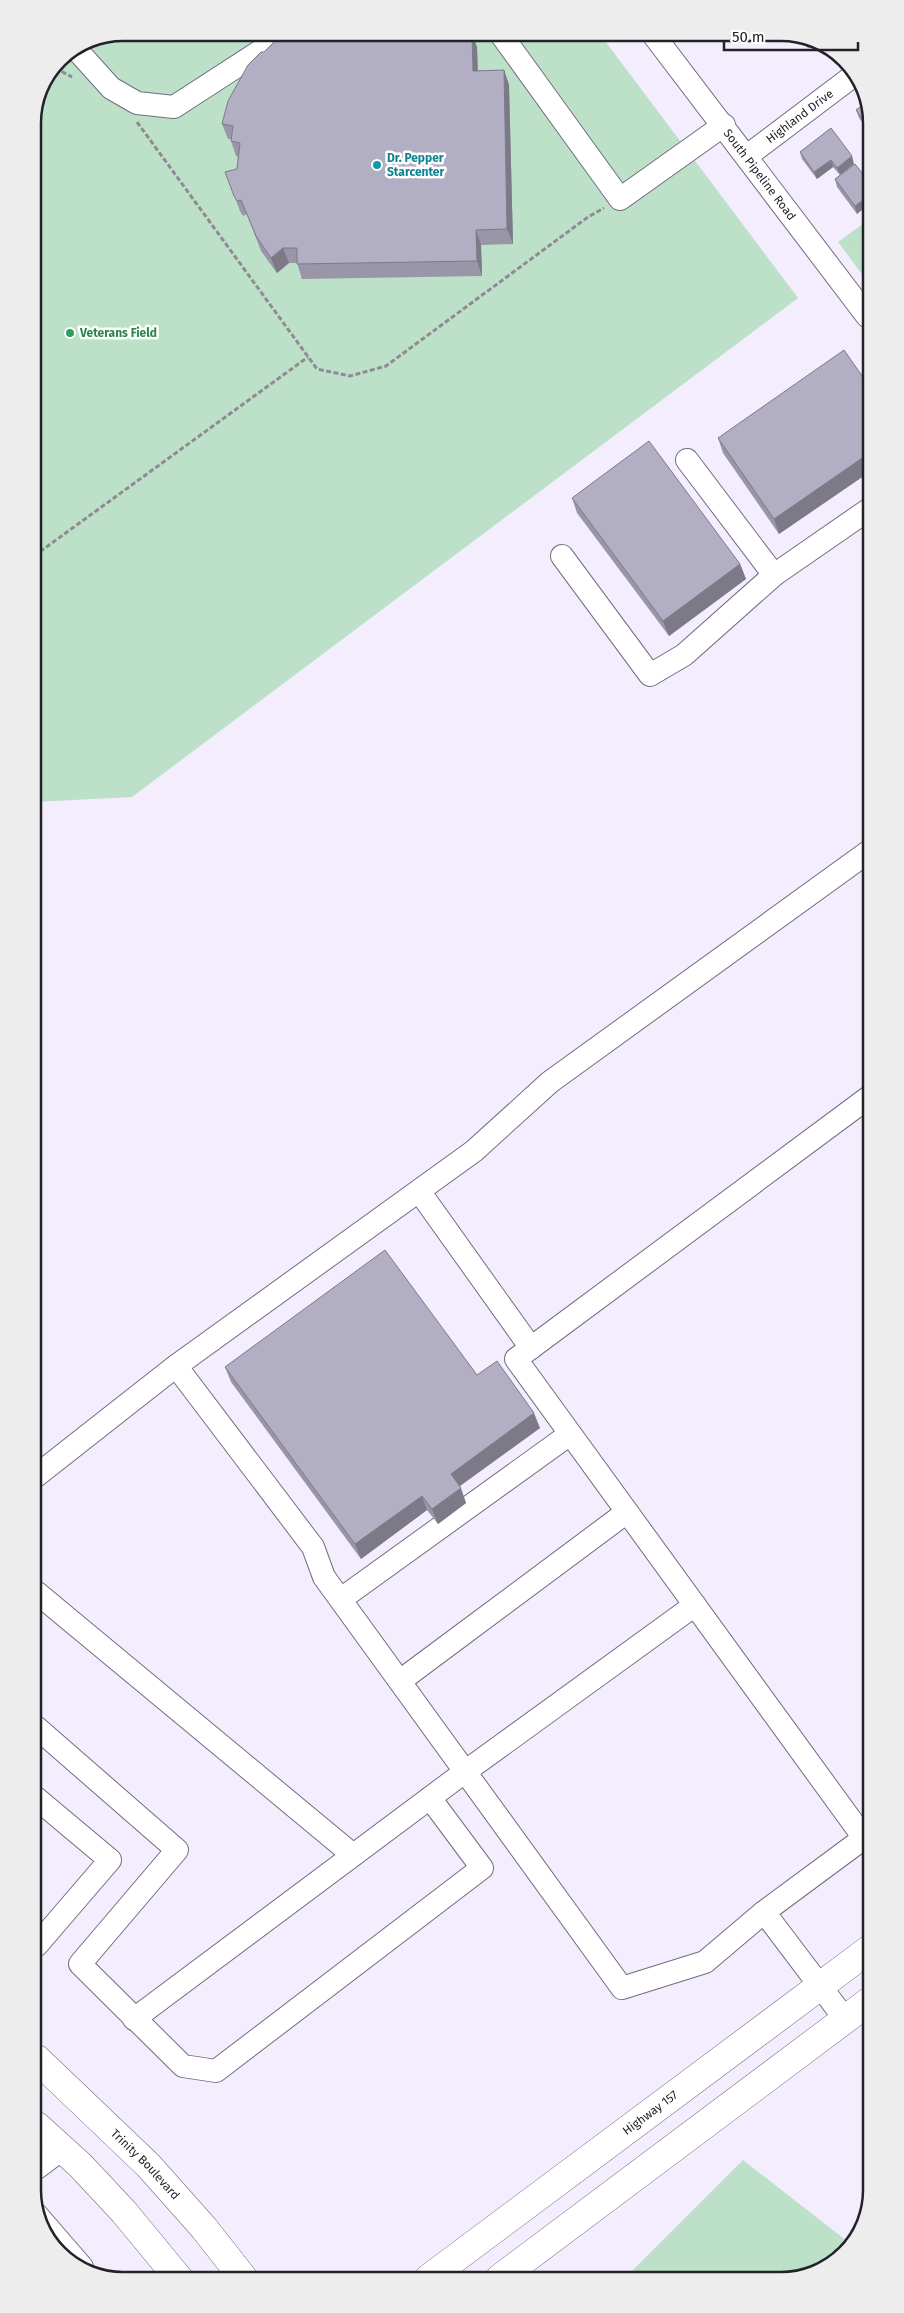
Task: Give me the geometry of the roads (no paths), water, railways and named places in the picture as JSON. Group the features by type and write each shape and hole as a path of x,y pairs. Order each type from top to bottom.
{"main road":[{"name":"Highway 157","path":"437,2272 863,1954"},
{"path":"508,2272 863,2006"},
{"name":"Trinity Boulevard","path":"41,2063 148,2165 204,2228 238,2272"},
{"path":"41,2130 80,2165 124,2212 173,2272"}],"street":[{"path":"80,54 111,88 137,103 174,107 274,41"},
{"path":"506,41 620,199 724,125"},
{"name":"South Pipeline Road","path":"658,41 724,125 863,311"},
{"name":"Highland Drive","path":"746,156 850,79"},
{"path":"687,460 774,575"},
{"path":"562,556 650,675 684,655 774,575 863,513"},
{"path":"41,1472 176,1366 474,1151 550,1082 863,856"},
{"path":"863,1101 516,1359 863,1837"},
{"path":"419,1191 531,1348"},
{"path":"176,1366 313,1548 324,1576 622,1988 705,1962 764,1912 863,1839"},
{"path":"341,1599 570,1434"},
{"path":"400,1681 627,1512"},
{"path":"41,1596 353,1856"},
{"path":"134,2019 466,1771 695,1605"},
{"path":"41,1731 178,1850 80,1964 183,2066 216,2071 482,1868 430,1798"},
{"path":"41,1802 110,1860 41,1940"},
{"path":"764,1912 822,1986 845,2020"},
{"path":"41,2165 62,2149"}],"place":[{"name":"Dr. Pepper Starcenter","path":"377,165"},
{"name":"Veterans Field","path":"70,333"}]}
